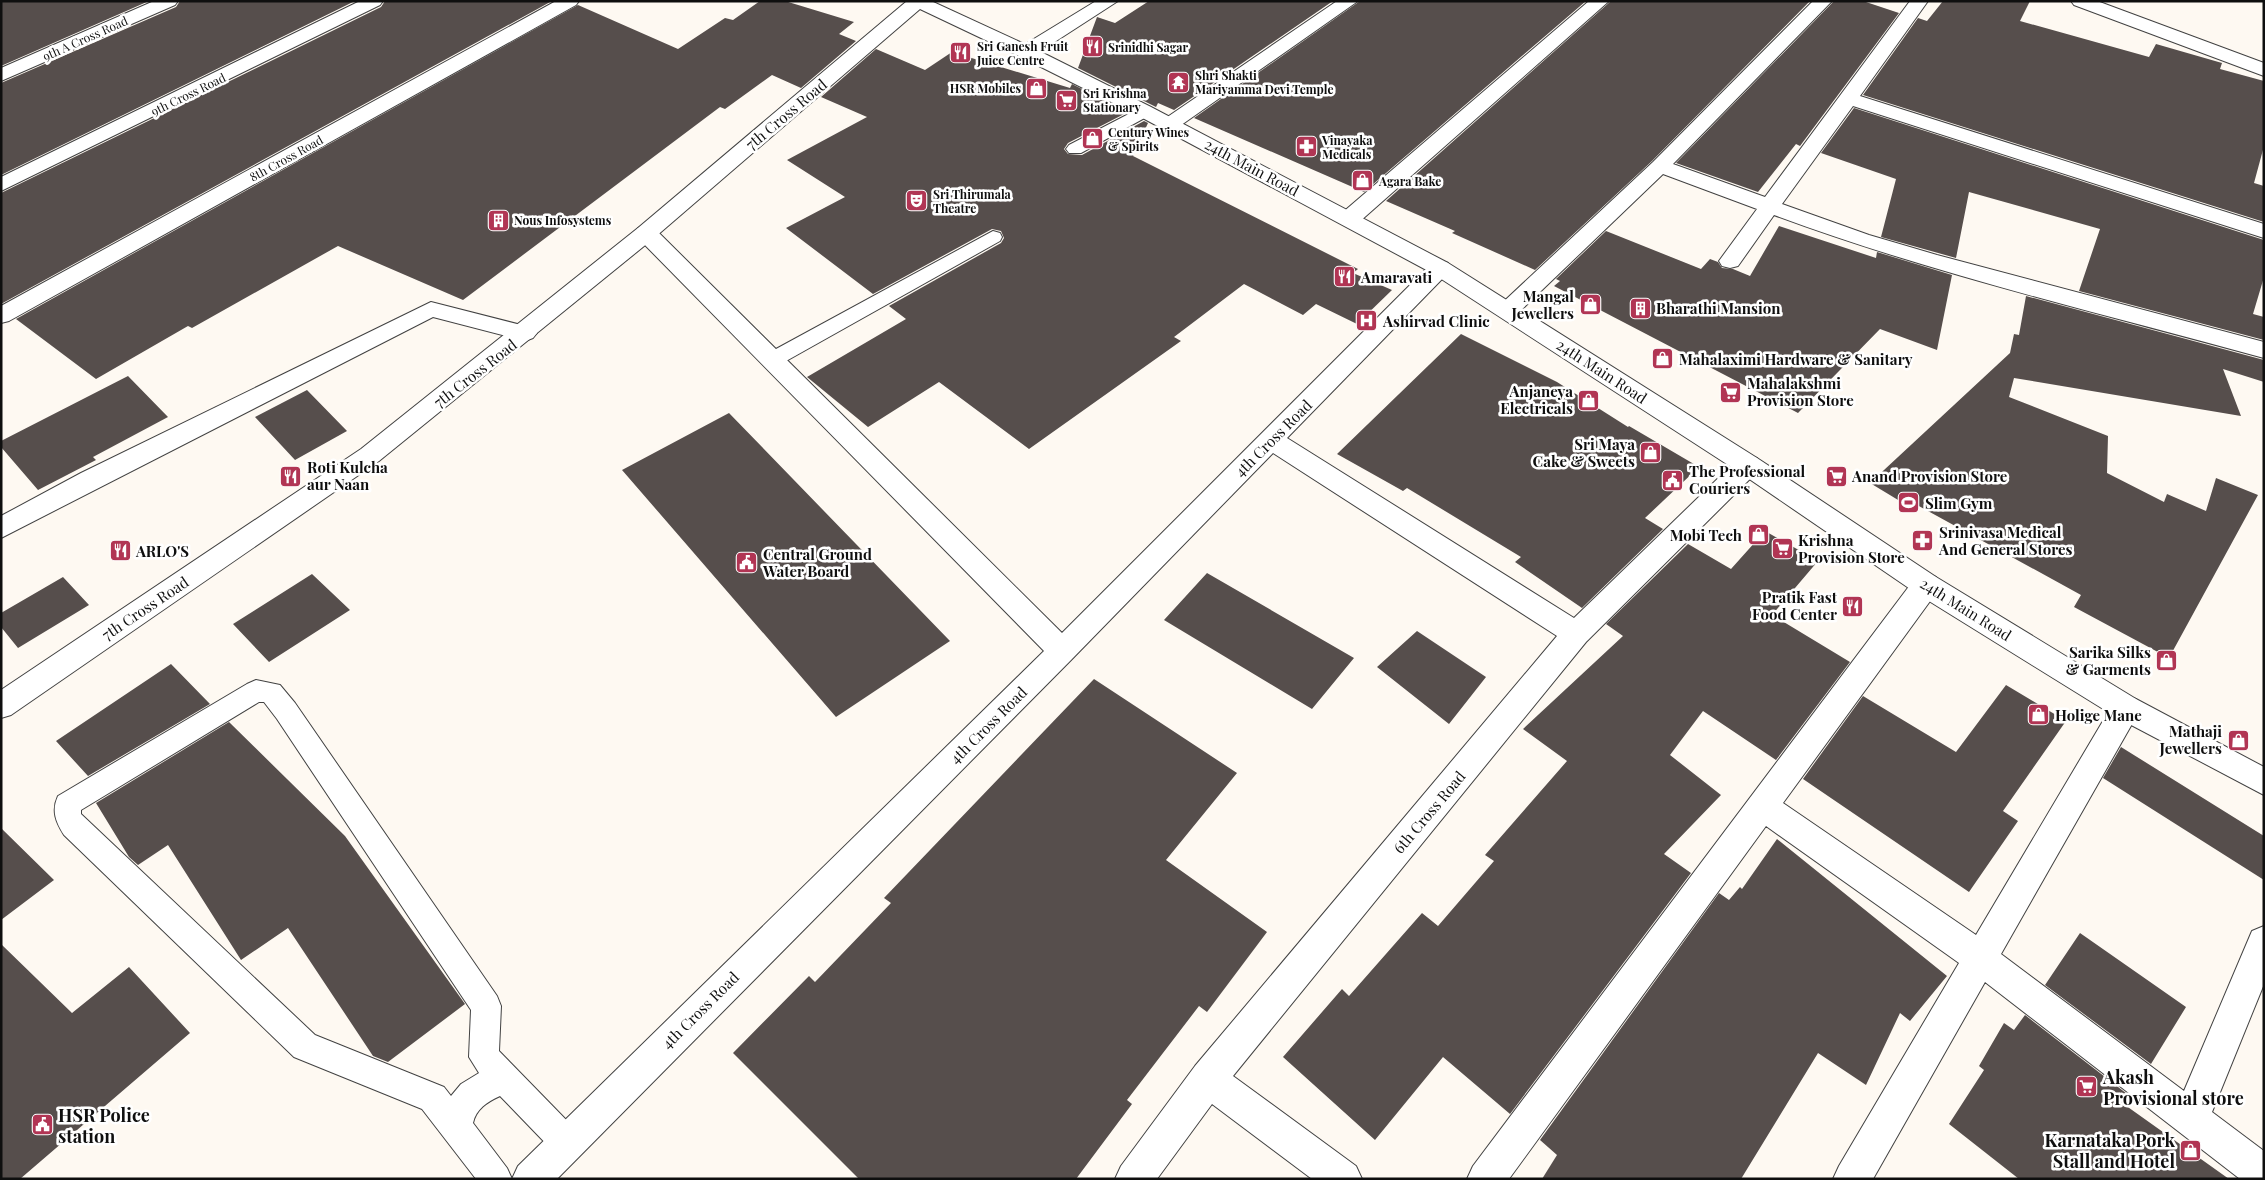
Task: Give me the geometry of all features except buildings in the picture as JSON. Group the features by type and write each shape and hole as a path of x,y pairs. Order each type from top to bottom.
{"street":[{"name":"9th Cross Road","path":"1,185 374,1"},
{"name":"8th Cross Road","path":"1,316 570,1"},
{"path":"1026,52 1109,1"},
{"path":"1170,124 1349,1"},
{"path":"1350,218 1600,1"},
{"path":"1508,310 1660,166 1823,1"},
{"path":"1730,261 1919,1"},
{"path":"2080,1 2264,70"},
{"name":"9th A Cross Road","path":"1,75 165,2"},
{"name":"24th Main Road","path":"918,2 1026,52 1170,124 1350,218 1440,268 1748,465 1926,585 2126,708 2264,782"},
{"name":"7th Cross Road","path":"1,706 370,455 525,333 646,233 918,2"},
{"path":"1848,98 2264,232"},
{"path":"1660,166 1861,240 2264,350"},
{"path":"646,233 1062,651"},
{"name":"4th Cross Road","path":"531,1179 1062,651 1440,268"},
{"path":"1,528 90,480 259,398 431,309 525,333"},
{"path":"1271,440 1576,634"},
{"name":"6th Cross Road","path":"1134,1179 1208,1079 1576,634 1748,465"},
{"path":"1486,1179 1926,585"},
{"path":"1852,1179 2126,708"},
{"path":"1762,806 1980,958 2191,1119 2255,1174"},
{"path":"2191,1119 2264,942"},
{"path":"1208,1079 1343,1179"}],"lane":[{"path":"1076,148 1144,111"},
{"path":"772,360 993,236"},
{"path":"496,1179 433,1098 305,1046 74,826 68,817 67,804 256,691 271,692 286,710 486,1006 484,1057 567,1143"},
{"path":"456,1127 459,1109 478,1089 504,1078"}],"place":[{"name":"Srinidhi Sagar","path":"1092,47"},
{"name":"Sri Ganesh Fruit Juice Centre","path":"961,53"},
{"name":"Shri Shakti Mariyamma Devi Temple","path":"1179,82"},
{"name":"HSR Mobiles","path":"1037,88"},
{"name":"Sri Krishna Stationary","path":"1067,100"},
{"name":"Century Wines & Spirits","path":"1092,139"},
{"name":"Vinayaka Medicals","path":"1306,147"},
{"name":"Agara Bake","path":"1363,181"},
{"name":"Sri Thirumala Theatre","path":"917,201"},
{"name":"Nous Infosystems","path":"498,220"},
{"name":"Amaravati","path":"1345,277"},
{"name":"Mangal Jewellers","path":"1590,305"},
{"name":"Bharathi Mansion","path":"1640,308"},
{"name":"Ashirvad Clinic","path":"1367,321"},
{"name":"Mahalaximi Hardware & Sanitary","path":"1663,359"},
{"name":"Mahalakshmi Provision Store","path":"1731,392"},
{"name":"Anjaneya Electricals","path":"1589,400"},
{"name":"Sri Maya Cake & Sweets","path":"1651,453"},
{"name":"Roti Kulcha aur Naan","path":"291,476"},
{"name":"Anand Provision Store","path":"1836,476"},
{"name":"The Professional Couriers","path":"1673,480"},
{"name":"Slim Gym","path":"1909,503"},
{"name":"Mobi Tech","path":"1758,535"},
{"name":"Srinivasa Medical And General Stores","path":"1923,541"},
{"name":"Krishna Provision Store","path":"1782,549"},
{"name":"ARLO'S","path":"120,551"},
{"name":"Central Ground Water Board","path":"747,563"},
{"name":"Pratik Fast Food Center","path":"1853,606"},
{"name":"Sarika Silks & Garments","path":"2167,661"},
{"name":"Holige Mane","path":"2039,715"},
{"name":"Mathaji Jewellers","path":"2238,740"},
{"name":"Akash Provisional store","path":"2087,1087"},
{"name":"HSR Police station","path":"42,1125"},
{"name":"Karnataka Pork Stall and Hotel","path":"2191,1150"}]}
